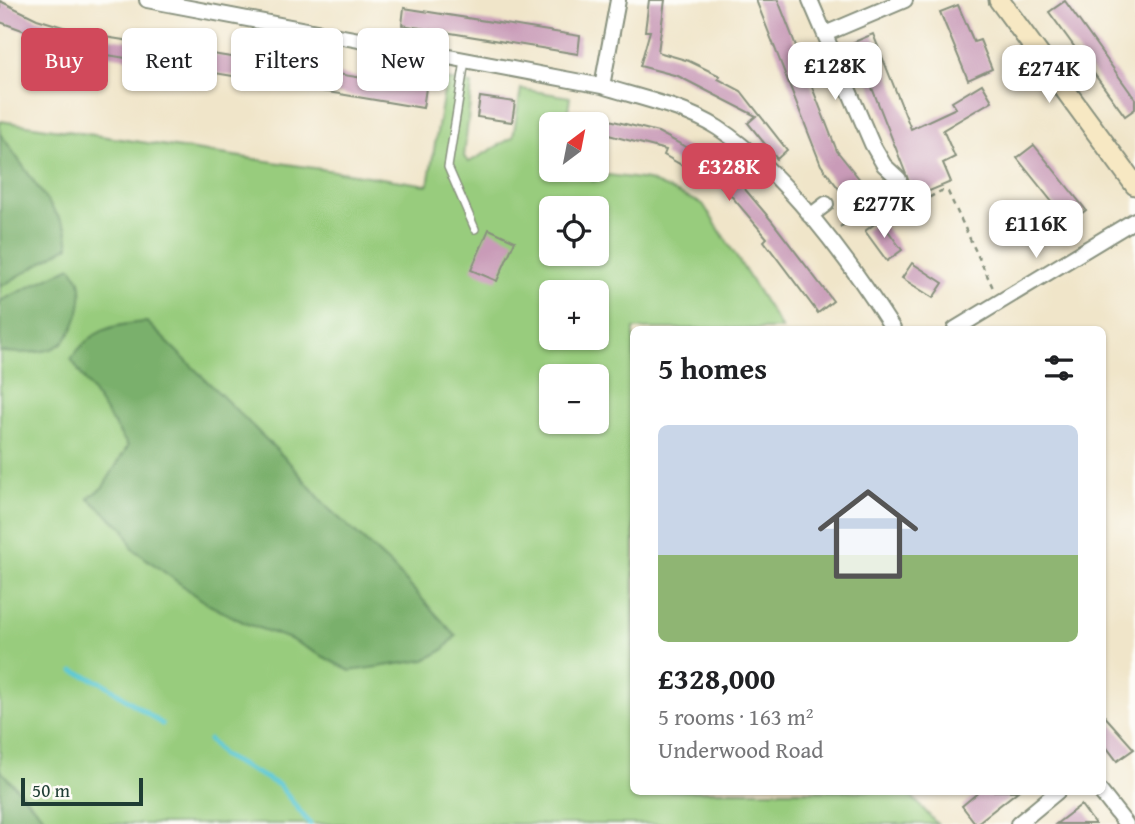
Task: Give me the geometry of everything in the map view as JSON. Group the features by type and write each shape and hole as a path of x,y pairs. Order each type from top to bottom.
{"main road":[{"path":"999,0 1135,185"}],"street":[{"path":"147,0 602,86 666,106 716,127 779,180 810,216 891,326"},
{"path":"602,86 618,0"},
{"path":"810,0 872,144 884,165 899,179"},
{"path":"825,34 905,0"},
{"path":"810,216 826,204"},
{"path":"959,326 1135,220"},
{"path":"1018,824 1053,795"},
{"path":"1103,795 1126,824"}],"lane":[{"path":"465,61 448,167 475,229"}],"path":[{"path":"825,237 894,191 920,202 941,191 948,192 1000,302"}],"green space":[{"path":"449,80 472,84 464,157 469,162 513,137 521,89 570,97 568,112 539,112 539,182 609,182 609,175 648,180 703,204 780,326 630,326 630,795 911,795 937,824 0,824 0,287 69,246 66,228 0,133 0,121 428,185 444,91 449,91"},
{"path":"0,133 66,228 69,246 0,287"},
{"path":"71,267 80,281 81,300 76,321 66,339 45,351 0,352 0,301"},
{"path":"147,322 289,462 328,508 391,565 456,636 442,651 425,660 350,671 290,639 247,624 209,605 133,549 124,529 88,498 103,487 128,446 71,359 86,341 103,330"},
{"path":"0,770 50,824 0,824"}],"building":[{"path":"649,0 665,0 658,52 689,61 720,76 718,79 741,91 787,150 777,159 748,123 756,116 678,76 640,66 650,31 645,31"},
{"path":"756,0 778,0 837,151 869,191 851,205 821,165"},
{"path":"0,1 37,19 66,28 21,30 0,22"},
{"path":"1065,1 1135,99 1135,109 1125,116 1049,12"},
{"path":"958,5 974,42 980,40 992,69 968,80 940,12"},
{"path":"404,8 580,36 578,54 449,33 449,28 402,25"},
{"path":"873,34 911,129 956,108 952,102 982,84 992,101 943,130 955,157 943,163 951,182 915,197 854,42"},
{"path":"108,37 122,40 122,57 108,55"},
{"path":"217,55 231,57 231,76 217,73"},
{"path":"343,75 357,77 357,91 426,91 423,108 322,91 343,91"},
{"path":"480,97 515,102 512,122 477,117"},
{"path":"609,120 658,132 714,162 738,181 833,301 818,313 764,241 767,238 728,192 695,166 692,171 664,155 666,150 609,135"},
{"path":"1034,145 1086,210 1069,223 1017,158"},
{"path":"880,220 902,250 887,261 865,231"},
{"path":"489,229 515,241 497,281 471,270"},
{"path":"912,263 943,283 933,298 902,278"},
{"path":"1106,718 1134,749 1117,761 1106,746"},
{"path":"975,795 1013,795 976,824 962,806"},
{"path":"1081,805 1095,824 1056,824"}],"waterway":[{"path":"74,671 105,684 162,724"},
{"path":"209,740 223,756 279,785 310,824"}]}
